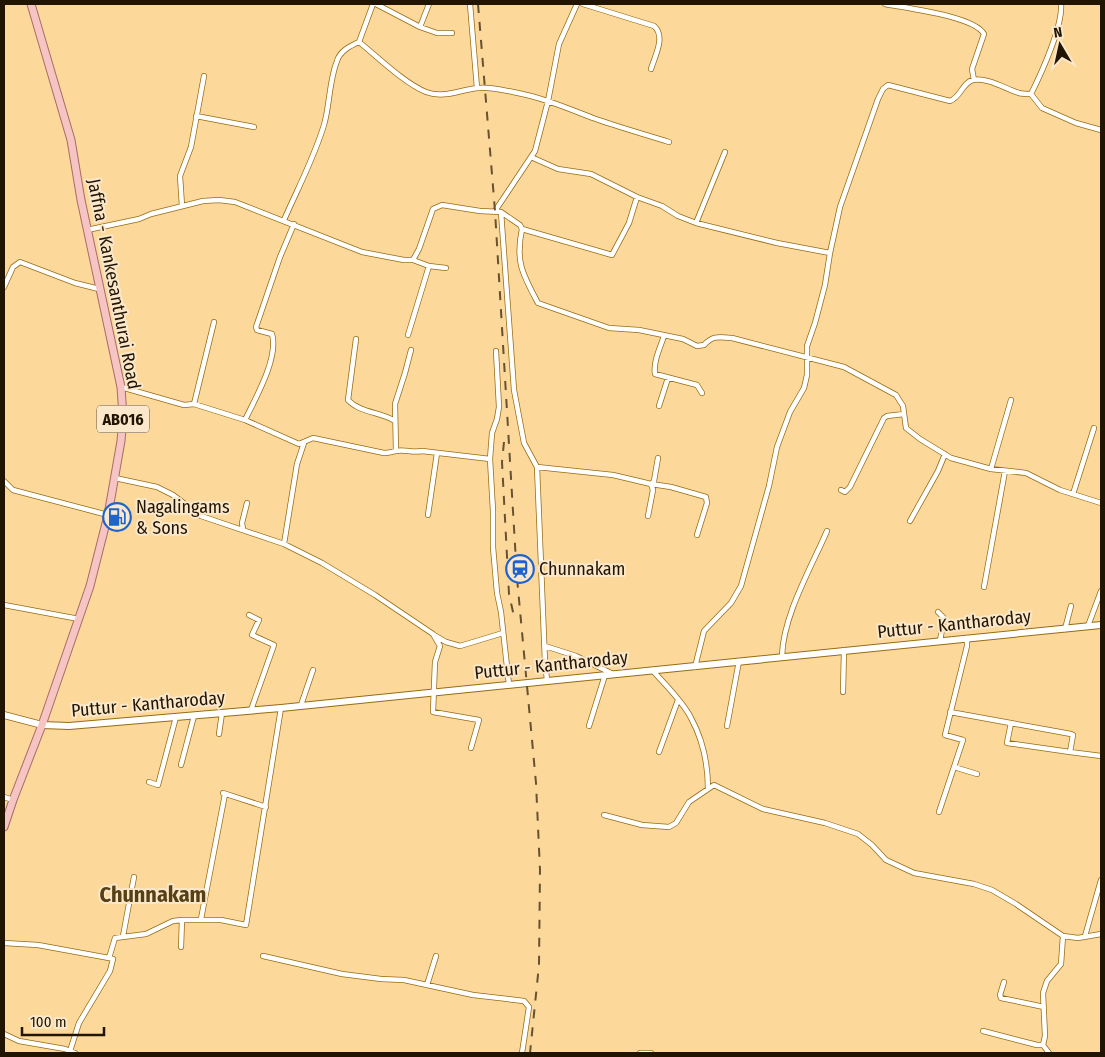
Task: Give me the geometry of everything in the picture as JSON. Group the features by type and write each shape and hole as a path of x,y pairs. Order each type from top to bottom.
{"main road":[{"name":"Jaffna - Kankesanthurai Road","path":"4,827 42,725 90,586 108,515 123,417 121,387 87,230 71,140 31,4"},
{"name":"Puttur - Kantharoday","path":"4,715 42,725 69,726 194,716 1101,625"}],"street":[{"path":"284,220 307,172 324,123 337,60 348,46 359,42 374,4 436,33 452,33"},
{"path":"420,27 429,4"},
{"path":"470,4 477,88"},
{"path":"547,680 537,467 524,443 514,390 498,212 535,151 548,101 559,44 576,4"},
{"path":"583,4 654,26 659,30 660,36 651,69"},
{"path":"885,4 952,17 974,25 981,30 984,34 972,69 974,80"},
{"path":"1031,94 1046,60 1060,19 1061,4"},
{"path":"359,42 413,84 427,92 461,93 477,88 515,92 548,101 595,119 669,142"},
{"path":"182,206 180,176 191,147 204,76"},
{"path":"694,666 704,631 731,603 741,586 769,486 777,447 790,412 804,388 807,346 825,285 840,207 883,88 888,85 950,101 956,99 966,84 974,80 994,83 1020,93 1031,94 1042,108 1076,123 1101,130"},
{"path":"196,116 254,127"},
{"path":"696,223 725,152"},
{"path":"531,157 558,169 591,174 696,223 778,243 830,253"},
{"path":"413,260 419,249 433,209 436,206 442,205 498,212 520,225 522,229 612,255 629,223 637,197"},
{"path":"87,230 139,219 151,214 203,201 219,200 235,202 362,252 413,260 429,266 446,268"},
{"path":"245,420 263,382 272,354 272,334 257,330 256,327 280,257 294,224"},
{"path":"522,229 520,264 538,303 609,328 639,330 683,339 698,346 704,345 716,336 732,338 844,368 896,395 903,406 906,428 951,458 992,469 1026,474 1060,490 1101,503"},
{"path":"4,287 13,267 20,262 75,283 99,289"},
{"path":"408,335 429,266"},
{"path":"194,404 214,322"},
{"path":"664,336 654,370 655,374 697,385 702,393"},
{"path":"356,339 348,400 354,406 395,421"},
{"path":"396,451 395,404 406,374 411,350"},
{"path":"496,351 499,406 492,433 490,459 493,510 492,547 509,685"},
{"path":"659,406 668,378"},
{"path":"121,387 184,405 194,404 245,420 299,444 304,443"},
{"path":"992,469 1011,400"},
{"path":"841,490 845,492 850,487 884,418 904,414"},
{"path":"1073,494 1094,428"},
{"path":"284,544 297,464 304,443 308,439 313,438 384,453 396,451 437,453 490,459"},
{"path":"428,515 437,453"},
{"path":"910,521 938,471 944,454"},
{"path":"651,484 654,481 658,458"},
{"path":"537,467 613,476 671,487 706,498 707,503 697,535"},
{"path":"984,587 1005,471"},
{"path":"115,478 157,487 172,495 201,516 284,544 330,568 375,595 446,642 460,646 503,633"},
{"path":"4,481 13,490 108,515"},
{"path":"648,516 653,490 651,484"},
{"path":"242,530 242,523 248,503"},
{"path":"782,656 782,644 791,612 827,531"},
{"path":"1088,626 1101,591"},
{"path":"4,605 79,619"},
{"path":"1066,629 1071,606"},
{"path":"938,612 944,618 940,641"},
{"path":"249,616 259,620 252,635 274,645 251,710"},
{"path":"433,634 440,646 435,662 432,712 479,720 471,748"},
{"path":"939,812 963,740 945,735 967,646 967,638"},
{"path":"545,646 576,656 614,674"},
{"path":"843,692 844,650"},
{"path":"726,726 739,662"},
{"path":"301,706 313,670"},
{"path":"652,670 691,717 703,746 708,772 708,789"},
{"path":"589,726 605,675"},
{"path":"659,752 678,700"},
{"path":"109,958 115,938 146,934 173,921 201,919 246,925 281,708"},
{"path":"950,712 1071,734 1073,735 1070,752"},
{"path":"219,734 222,713"},
{"path":"181,765 194,716"},
{"path":"149,782 158,785 176,717"},
{"path":"1011,723 1008,743 1101,756"},
{"path":"954,767 977,774"},
{"path":"604,815 642,825 668,827 676,823 689,802 714,784 763,809 825,823 858,834 886,860 914,873 974,884 992,890 1063,936 1078,938 1101,934"},
{"path":"201,919 224,794 266,807"},
{"path":"4,797 13,800"},
{"path":"123,936 134,877"},
{"path":"1085,936 1101,880"},
{"path":"181,947 182,920"},
{"path":"1049,1053 1043,1045 1045,1036 1043,993 1047,981 1061,964 1063,936"},
{"path":"4,943 38,946 112,959 110,971 79,1023 72,1052 19,1041 4,1034"},
{"path":"263,956 342,974 381,980 404,980 473,995 524,1001 529,1007 522,1053"},
{"path":"427,985 436,956"},
{"path":"1004,982 1000,995 1001,998 1044,1007"},
{"path":"983,1031 1043,1045"},
{"path":"640,1053 651,1053"}],"railway":[{"path":"478,4 495,211 517,578 536,783 540,870 539,965 530,1053"},
{"path":"504,442 502,462 509,594 515,621"}],"place":[{"name":"Nagalingams & Sons","path":"117,517"},
{"name":"Chunnakam","path":"520,569"}],"district":[{"name":"Chunnakam","path":"153,894"}]}
